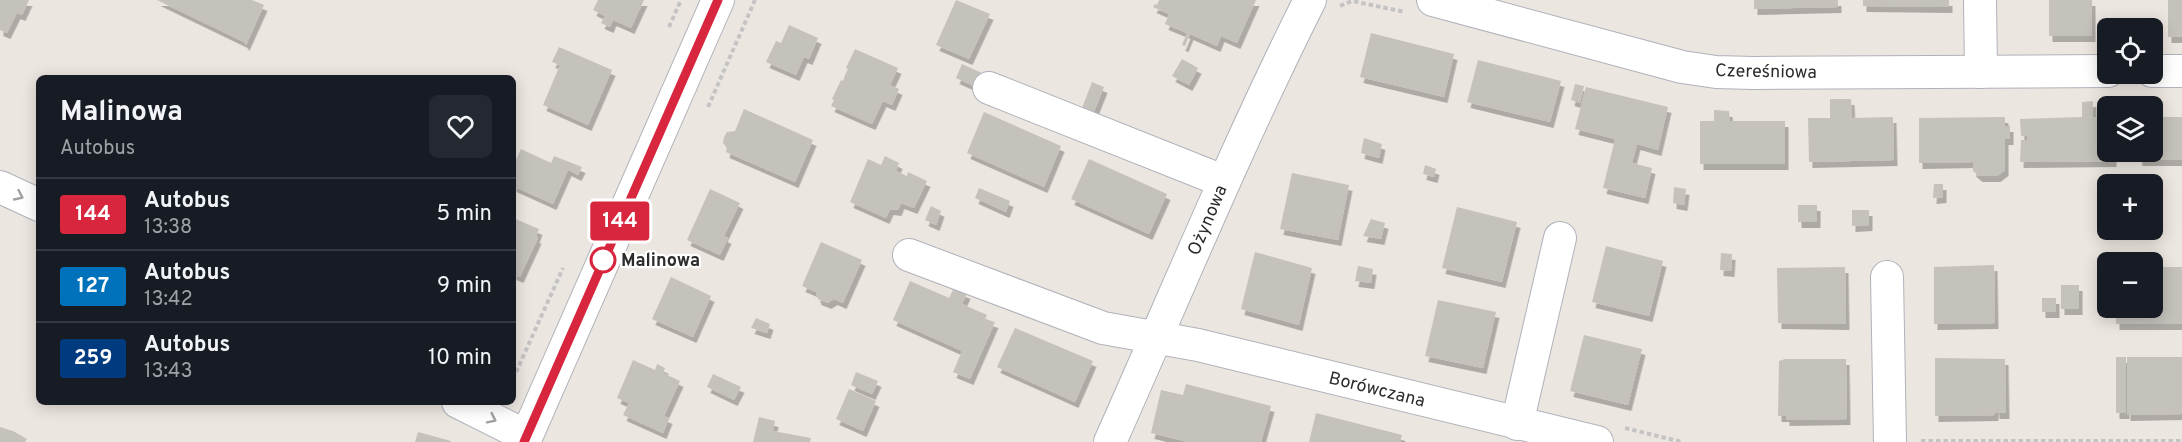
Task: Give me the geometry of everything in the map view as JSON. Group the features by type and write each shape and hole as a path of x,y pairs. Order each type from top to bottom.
{"street":[{"path":"463,405 525,439 718,0"},
{"name":"Ożynowa","path":"1110,442 1223,181 1310,0"},
{"name":"Czereśniowa","path":"1433,0 1682,66 1716,72 2097,71"},
{"path":"1980,0 1981,72"},
{"path":"2163,71 2182,71"},
{"path":"989,88 1223,181"},
{"path":"0,187 36,204"},
{"path":"1517,424 1560,238"},
{"name":"Borówczana","path":"909,255 1103,328 1198,345 1517,424 1607,434"},
{"path":"1887,277 1904,441"}],"path":[{"path":"1607,434 1682,442"},
{"path":"1904,441 2182,441"}],"building":[{"path":"0,0 29,0 22,15 17,13 7,33 0,30"},
{"path":"157,0 252,0 264,5 246,45"},
{"path":"598,0 644,0 631,28 613,20 610,27 601,23 605,16 593,10"},
{"path":"956,0 990,14 969,59 936,45"},
{"path":"1159,0 1256,0 1237,43 1221,36 1217,46 1190,34 1185,46 1182,45 1187,33 1165,24 1169,14 1153,7"},
{"path":"1754,0 1838,0 1838,7 1754,9"},
{"path":"1863,0 1949,0 1949,7 1863,6"},
{"path":"2049,0 2092,0 2092,36 2049,36"},
{"path":"2168,0 2182,0 2182,37 2168,37"},
{"path":"789,25 818,38 809,59 804,57 796,75 766,62 776,41 781,43"},
{"path":"1371,33 1454,54 1444,97 1360,77"},
{"path":"559,47 612,70 588,125 543,105 560,65 552,62"},
{"path":"855,49 898,68 890,85 899,89 892,105 883,101 872,124 831,106"},
{"path":"1182,59 1198,68 1189,85 1172,76"},
{"path":"1478,60 1561,81 1550,122 1467,102"},
{"path":"962,64 984,74 978,88 956,78"},
{"path":"1092,82 1104,87 1094,112 1082,108"},
{"path":"1575,84 1584,86 1580,103 1571,100"},
{"path":"1586,87 1668,107 1658,150 1637,144 1632,163 1652,168 1645,198 1603,188 1615,139 1575,129"},
{"path":"1830,99 1851,99 1852,118 1893,117 1894,160 1809,162 1808,118 1830,118"},
{"path":"2093,101 2093,117 2097,117 2097,161 2020,162 2021,140 2027,140 2027,136 2021,136 2020,119 2082,117 2082,102"},
{"path":"744,109 813,140 795,182 726,152 724,137 727,132 735,131"},
{"path":"1714,110 1729,111 1730,121 1785,121 1785,164 1700,164 1700,121 1714,121"},
{"path":"984,112 1061,146 1044,187 967,153"},
{"path":"2005,117 2005,126 2010,126 2010,139 2005,139 2005,170 1997,176 1979,176 1973,171 1973,162 1919,163 1919,118"},
{"path":"2163,117 2182,117 2182,160 2163,160"},
{"path":"1364,138 1382,144 1379,158 1361,153"},
{"path":"521,149 551,163 554,156 582,167 578,175 568,170 553,204 516,187 516,160"},
{"path":"885,156 899,163 896,171 907,176 908,172 927,181 914,208 901,203 898,210 890,209 886,218 850,202 868,159 881,165"},
{"path":"1089,159 1167,194 1149,234 1071,199"},
{"path":"1425,165 1436,169 1434,177 1423,174"},
{"path":"1292,173 1349,185 1338,240 1280,229"},
{"path":"1934,184 1943,184 1943,197 1933,198"},
{"path":"1674,187 1686,189 1684,205 1673,203"},
{"path":"979,188 1010,201 1006,212 975,198"},
{"path":"710,189 740,203 724,236 728,238 720,255 687,240"},
{"path":"1798,205 1817,205 1817,222 1798,222"},
{"path":"931,206 941,211 936,225 925,220"},
{"path":"1457,207 1517,222 1502,282 1442,268"},
{"path":"1852,210 1869,210 1869,225 1852,226"},
{"path":"516,219 539,229 536,237 538,238 520,277 516,275"},
{"path":"1371,219 1385,223 1381,239 1363,236"},
{"path":"821,242 862,260 843,303 834,299 828,303 818,299 816,292 802,286"},
{"path":"1606,246 1663,261 1649,316 1592,302"},
{"path":"1255,252 1312,268 1299,325 1241,309"},
{"path":"1721,253 1732,254 1731,271 1720,270"},
{"path":"1994,265 1995,323 1934,324 1934,267"},
{"path":"1358,266 1373,269 1371,283 1355,281"},
{"path":"1845,267 1846,324 1778,323 1777,268"},
{"path":"2163,267 2182,267 2182,324 2116,324 2116,318 2163,318"},
{"path":"671,277 711,296 693,337 652,319"},
{"path":"910,281 949,298 954,288 967,293 962,304 987,315 985,319 995,322 970,379 953,372 962,351 893,320"},
{"path":"2061,285 2079,285 2079,309 2061,309"},
{"path":"2042,298 2056,298 2056,312 2042,312"},
{"path":"1438,300 1496,312 1483,368 1425,356"},
{"path":"756,318 770,324 767,333 751,328"},
{"path":"1015,328 1093,361 1075,402 997,367"},
{"path":"1584,335 1642,349 1628,405 1570,391"},
{"path":"2116,357 2126,357 2126,413 2116,413"},
{"path":"2127,357 2182,357 2182,414 2127,415"},
{"path":"1935,358 2005,359 2006,413 1996,413 1995,404 1995,415 1935,416"},
{"path":"1785,359 1846,359 1847,419 1786,420 1786,416 1778,416 1779,361"},
{"path":"633,360 655,370 657,364 665,368 663,373 680,381 664,416 669,418 663,433 623,415 629,403 617,398"},
{"path":"856,372 878,381 872,394 851,385"},
{"path":"713,374 741,387 734,400 707,387"},
{"path":"1186,384 1271,406 1261,442 1188,442 1151,433 1161,390 1183,395"},
{"path":"849,389 876,401 863,431 836,419"},
{"path":"1316,413 1402,435 1400,442 1309,442"},
{"path":"759,417 775,421 773,431 811,438 810,442 753,442"},
{"path":"0,427 27,439 25,442 0,442"},
{"path":"418,432 451,441 451,442 415,442"}],"bus line":[{"name":"144","path":"524,442 718,0"}],"place":[{"name":"Malinowa","path":"603,260"}]}
